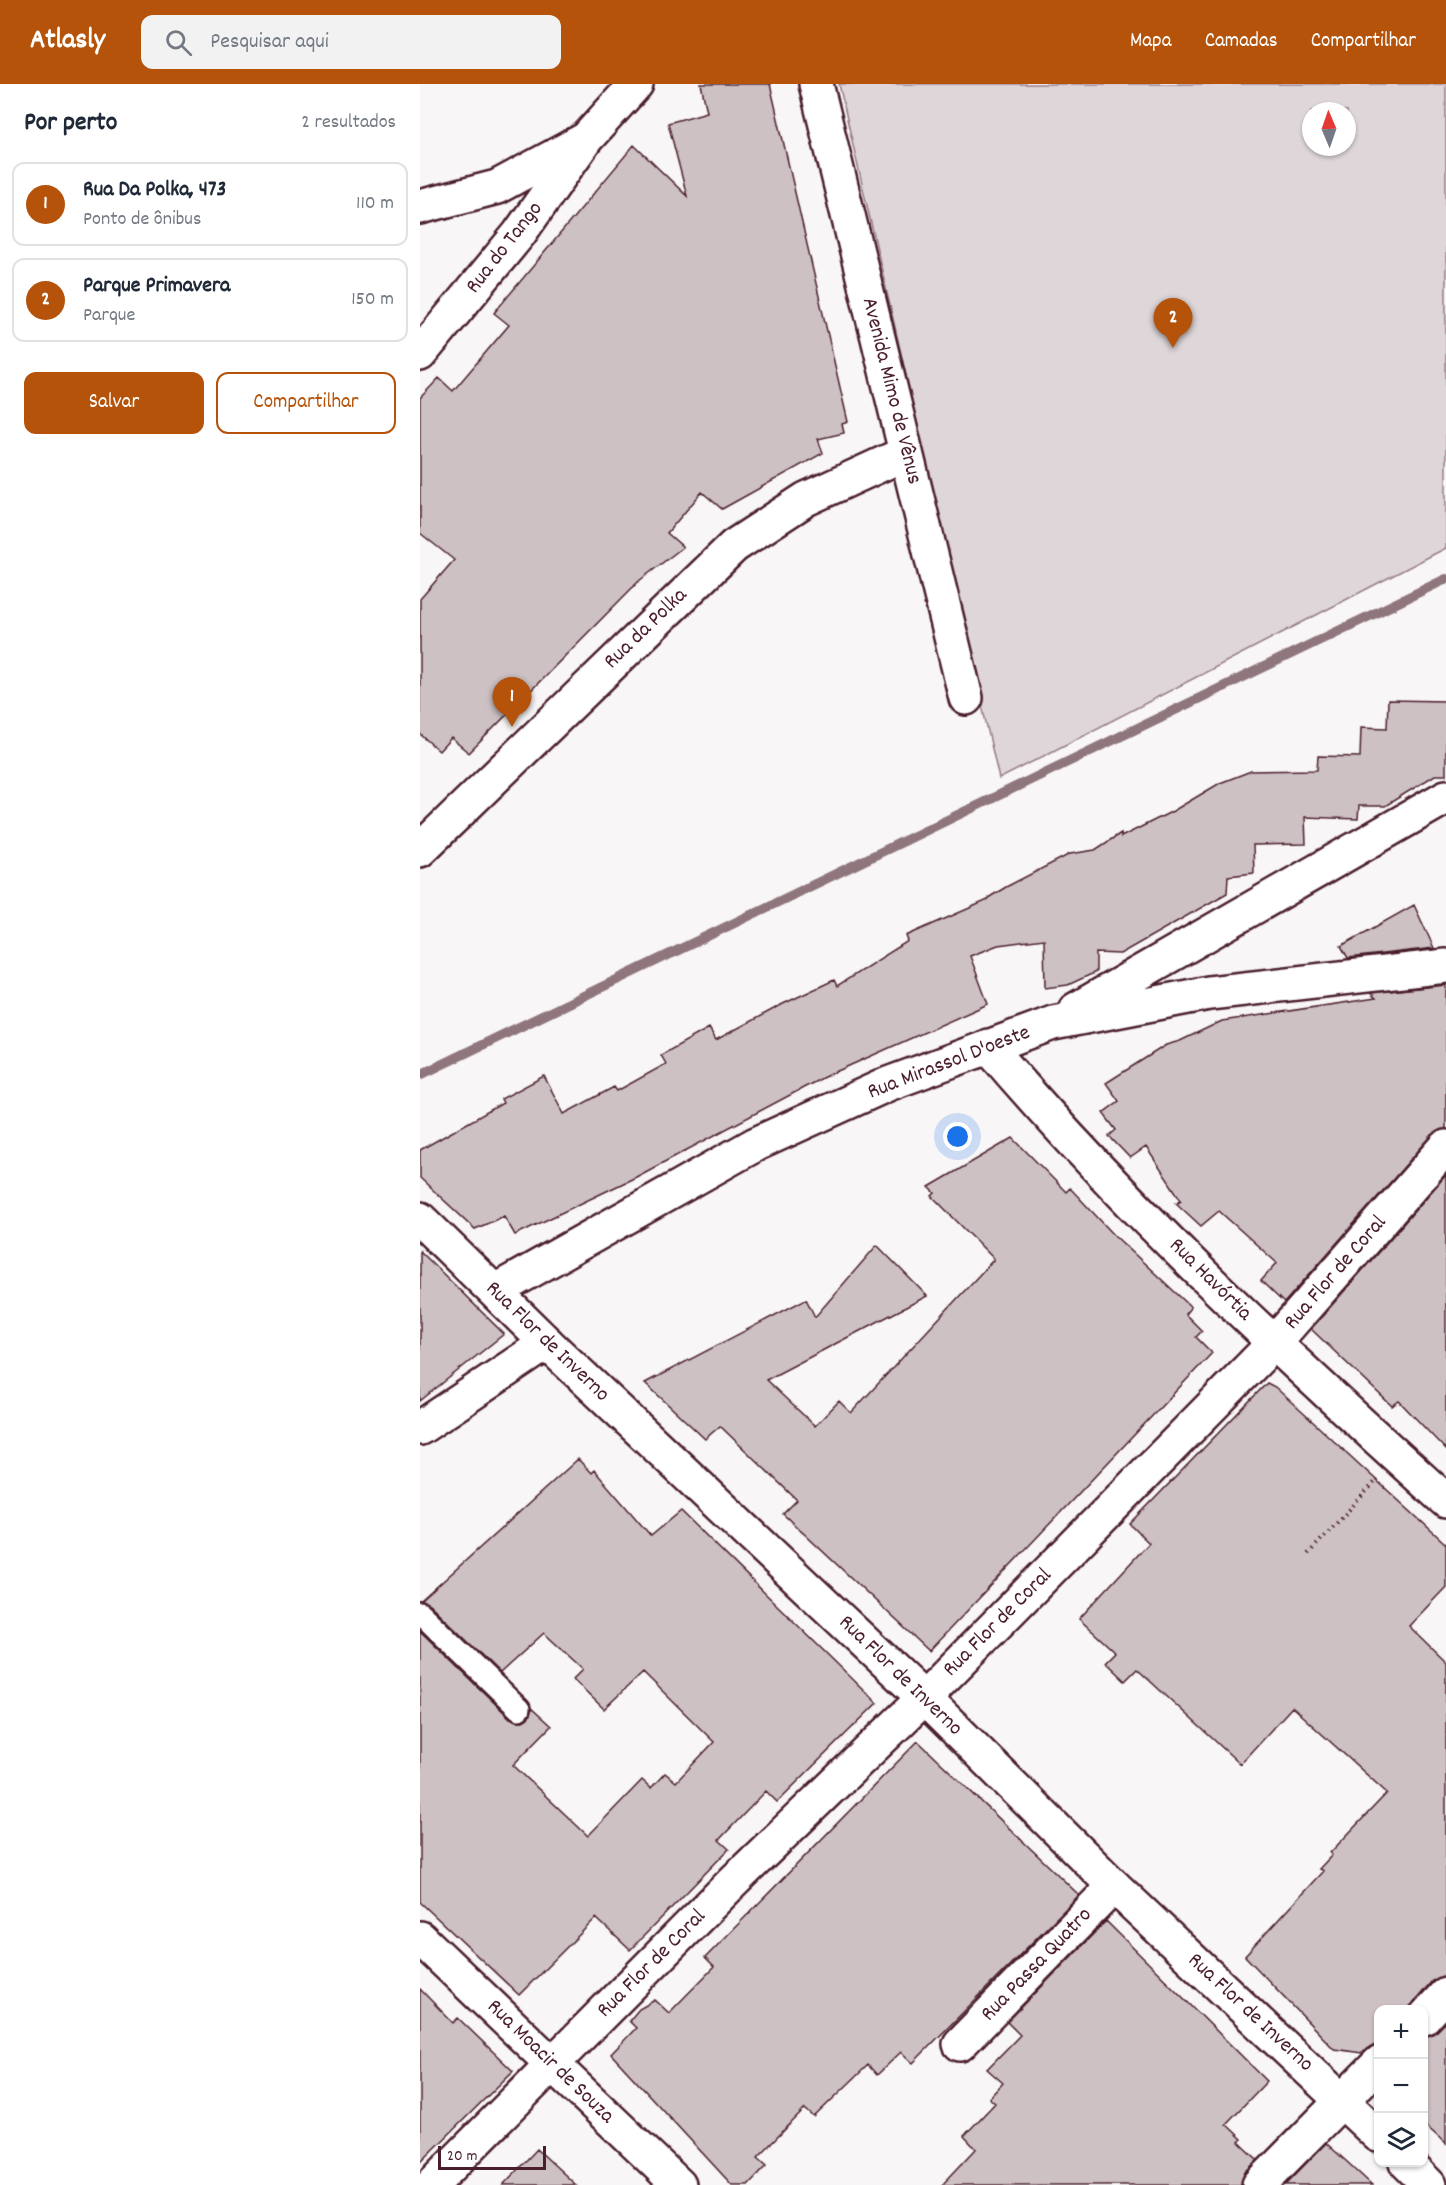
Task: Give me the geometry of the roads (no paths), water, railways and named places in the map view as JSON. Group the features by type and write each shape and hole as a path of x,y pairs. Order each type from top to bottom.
{"street":[{"path":"420,207 497,187 586,139 636,84"},
{"name":"Avenida Mimo de Vênus","path":"816,84 966,698"},
{"name":"Rua do Tango","path":"420,354 519,234 586,139"},
{"name":"Rua da Polka","path":"423,845 734,546 806,499 906,453"},
{"path":"1053,1023 1446,797"},
{"name":"Rua Mirassol D'oeste","path":"495,1291 756,1144 888,1084 1053,1023 1209,993 1446,966"},
{"name":"Rua Havórtia","path":"988,1046 1045,1112 1274,1344 1446,1501"},
{"name":"Rua Flor de Coral","path":"432,2185 734,1881 924,1698 1274,1344 1446,1147"},
{"name":"Rua Flor de Inverno","path":"420,1219 924,1698 1114,1886 1344,2100 1374,2131"},
{"path":"420,1428 548,1343"},
{"name":"Rua Passa Quatro","path":"960,2044 1114,1886"},
{"name":"Rua Moacir de Souza","path":"420,1938 679,2185"},
{"path":"1428,2014 1446,1994"},
{"path":"1259,2185 1374,2068"},
{"path":"1410,2167 1429,2185"}],"lane":[{"path":"420,1613 519,1709"}],"waterway":[{"path":"420,1075 1446,579"}],"place":[{"name":"Parque Primavera","path":"1173,348"},
{"name":"Rua Da Polka, 473","path":"512,727"}]}
